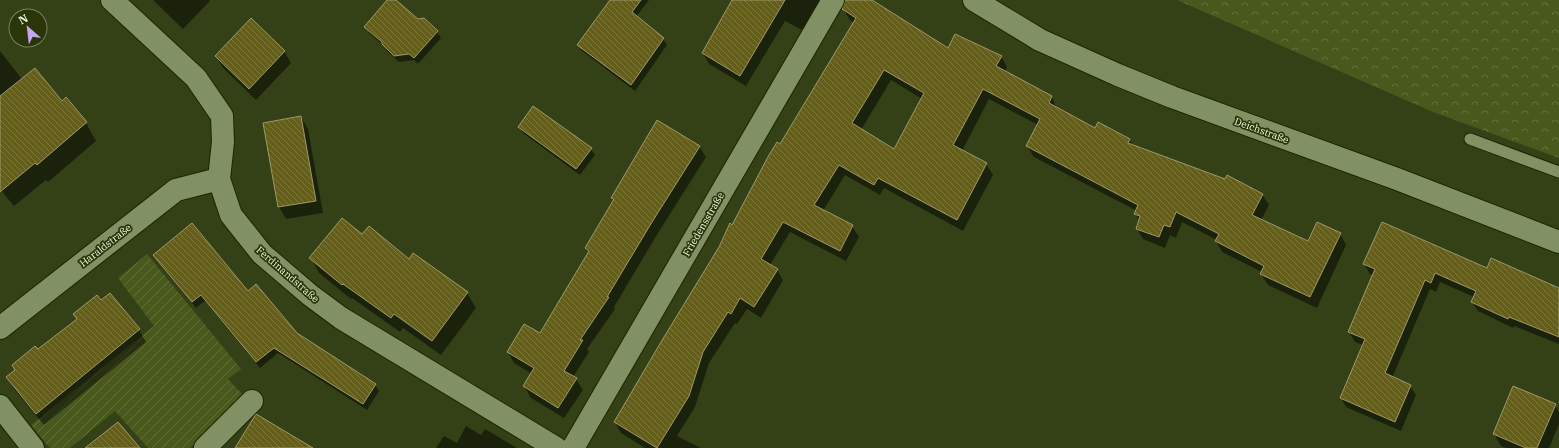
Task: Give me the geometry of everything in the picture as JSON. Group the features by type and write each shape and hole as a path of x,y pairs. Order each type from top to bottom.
{"street":[{"name":"Ferdinandstraße","path":"112,0 196,78 222,116 223,142 219,179 231,215 262,254 310,295 341,318 556,448"},
{"name":"Friedensstraße","path":"573,448 833,0"},
{"name":"Deichstraße","path":"974,0 1040,40 1118,75 1172,97 1397,179 1559,242"},
{"name":"Haraldstraße","path":"0,328 176,190 219,179"},
{"path":"205,448 252,401"},
{"path":"0,406 33,448"}],"lane":[{"path":"1470,140 1559,172"}],"green space":[{"path":"1177,0 1559,0 1559,158 1433,112"},
{"path":"147,254 241,369 228,379 244,396 190,448 148,448 115,411 70,448 50,448 31,425 154,326 118,278"}],"building":[{"path":"387,0 396,0 418,19 424,18 438,31 414,58 409,54 394,56 382,44 382,42 364,27"},
{"path":"610,0 641,0 632,12 664,38 631,85 577,45"},
{"path":"732,0 785,0 740,76 702,53"},
{"path":"845,0 872,0 948,48 955,34 1002,56 996,66 1052,96 1049,103 1095,128 1098,122 1130,139 1128,143 1225,179 1227,175 1263,194 1252,215 1308,241 1317,222 1341,233 1310,297 1260,274 1264,266 1215,241 1219,234 1176,212 1170,227 1164,225 1159,237 1136,229 1140,216 1134,214 1138,205 1026,146 1040,119 983,89 953,145 987,163 957,220 878,178 874,185 839,165 814,205 853,225 840,251 783,222 761,259 778,269 754,307 740,298 731,314 728,312 703,352 689,396 657,448 614,422 719,247 730,223 732,225 769,155 777,142 780,144 856,18 842,9","holes":["884,70 924,93 894,149 852,123"]},
{"path":"251,18 285,51 249,89 215,56"},
{"path":"35,68 62,101 66,97 87,122 37,165 35,163 0,192 0,96"},
{"path":"533,106 592,148 576,169 518,127"},
{"path":"301,116 316,201 278,207 263,123"},
{"path":"657,120 700,146 607,297 609,297 580,340 583,340 564,371 577,378 558,408 523,386 534,368 507,352 524,324 540,333 589,251 585,248 614,199 611,198"},
{"path":"342,218 362,234 369,226 409,259 413,253 468,292 432,341 394,314 391,318 343,284 342,285 309,258"},
{"path":"1382,222 1487,268 1491,258 1559,288 1559,337 1509,317 1508,319 1471,302 1476,291 1435,273 1431,283 1425,280 1385,373 1411,385 1395,422 1340,398 1365,339 1348,332 1375,269 1363,264"},
{"path":"192,223 248,291 256,284 297,333 376,384 363,404 274,348 256,362 201,295 192,302 153,255"},
{"path":"110,293 140,329 36,414 6,377 15,370 12,365 35,346 38,349 77,319 73,314 97,295 101,300"},
{"path":"1513,386 1556,404 1537,448 1526,448 1493,434"},
{"path":"256,414 313,448 235,448"},
{"path":"118,422 140,448 85,448"}]}
